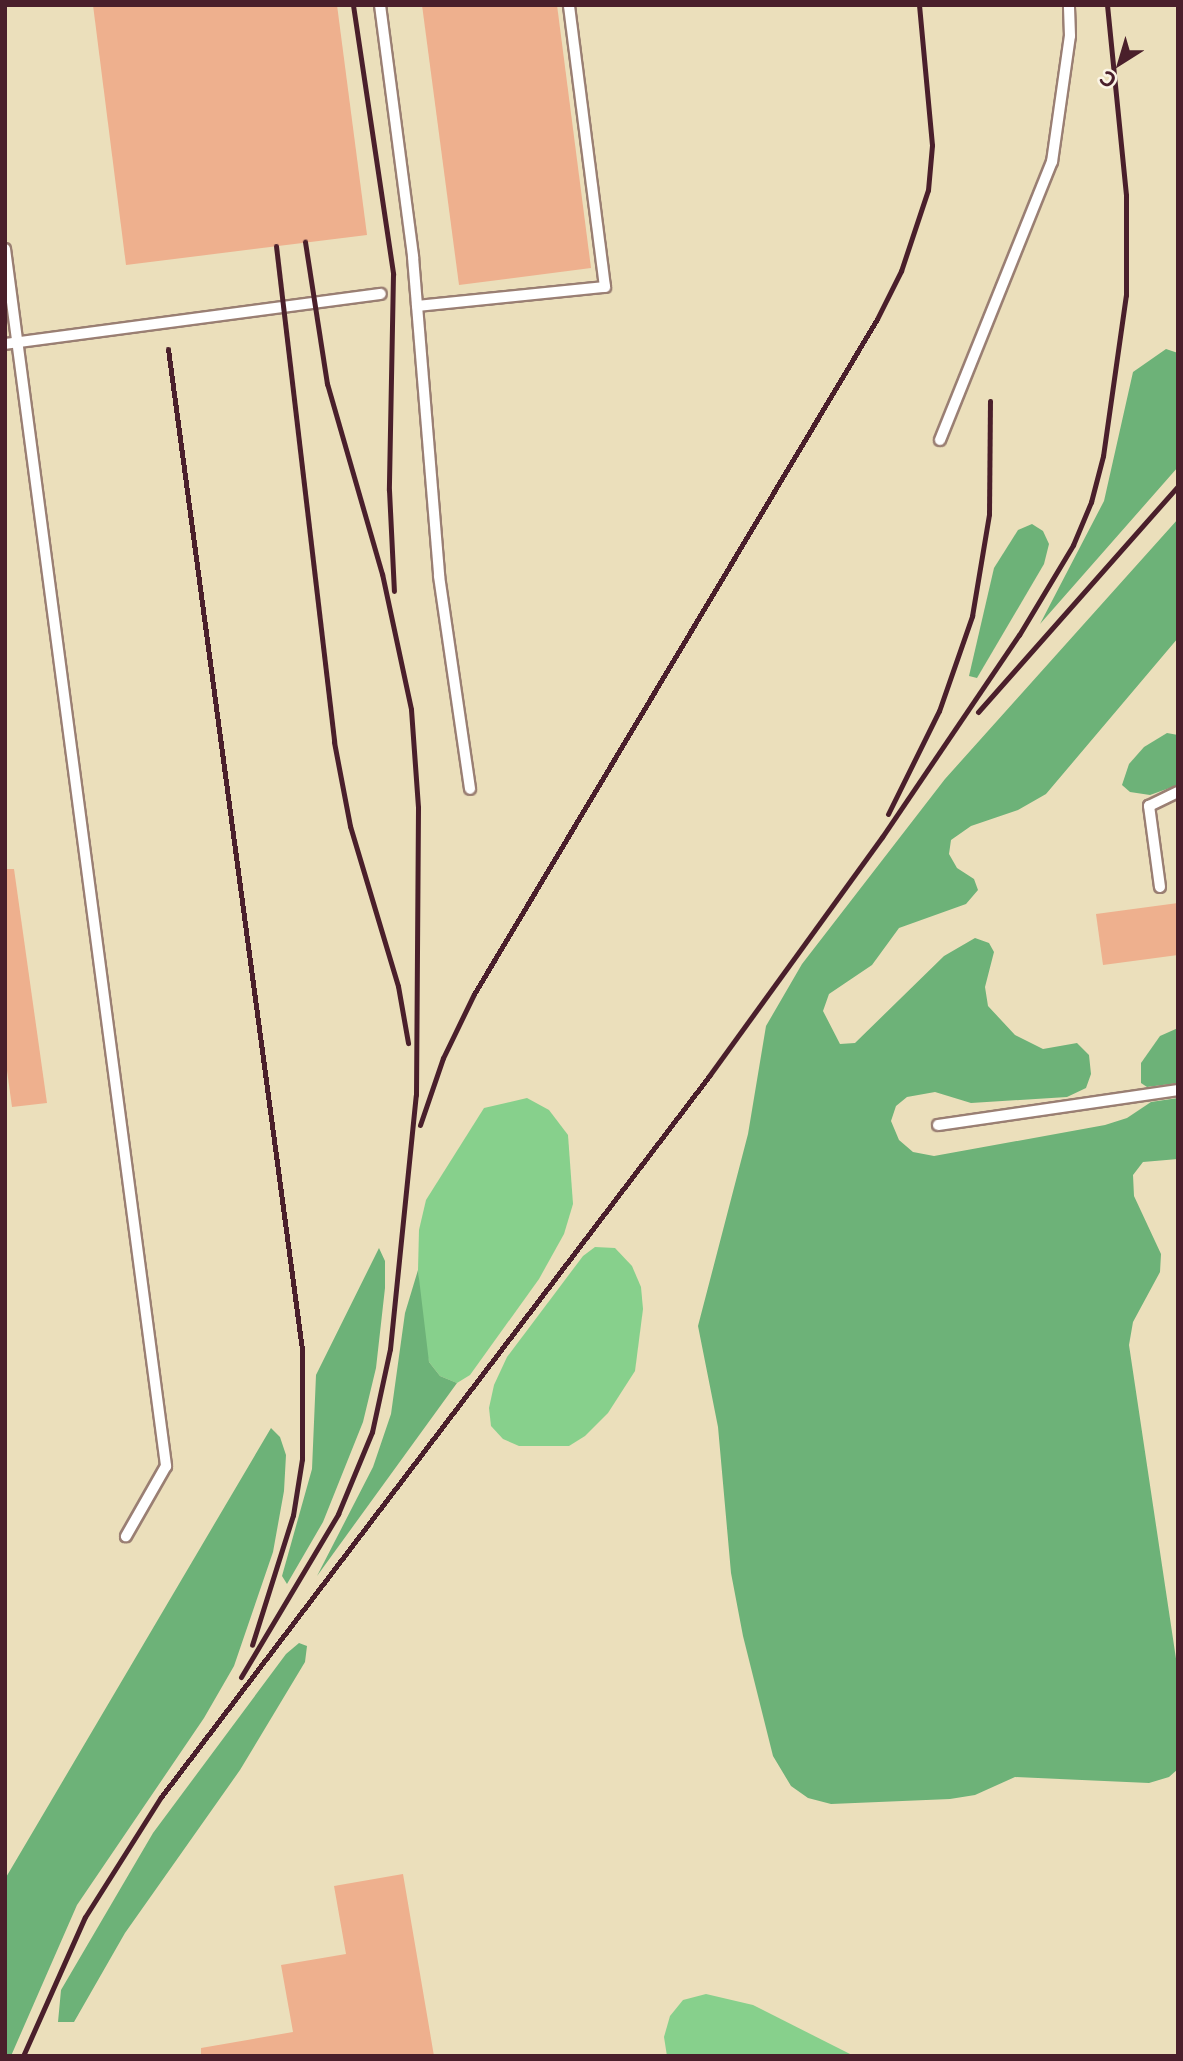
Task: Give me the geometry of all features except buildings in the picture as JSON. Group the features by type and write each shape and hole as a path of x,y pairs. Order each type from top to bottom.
{"lane":[{"path":"380,5 417,306 440,589 470,789"},
{"path":"417,306 605,287 569,5"},
{"path":"940,440 1052,162 1070,36 1069,5"},
{"path":"5,249 166,1466 126,1535"},
{"path":"5,344 381,294"},
{"path":"1160,887 1149,806 1178,792"},
{"path":"938,1125 1178,1090"}],"green space":[{"path":"1166,349 1178,353 1178,467 1040,624 1104,501 1133,372"},
{"path":"1178,519 1178,638 1046,794 1018,810 971,826 951,840 949,854 957,868 974,879 978,890 966,904 899,928 872,965 829,994 823,1011 840,1044 855,1043 944,956 975,938 989,943 994,952 985,987 988,1006 1015,1035 1043,1049 1077,1043 1089,1055 1091,1074 1086,1088 1067,1097 971,1103 935,1092 907,1097 896,1106 891,1121 899,1140 913,1152 934,1156 1105,1125 1127,1118 1151,1102 1178,1098 1178,1159 1143,1162 1133,1175 1134,1196 1161,1254 1160,1272 1133,1322 1129,1345 1178,1672 1178,1769 1169,1777 1149,1783 1015,1777 975,1795 950,1799 831,1804 808,1798 791,1786 773,1756 743,1636 731,1573 718,1427 698,1326 748,1134 766,1026 802,964 945,779"},
{"path":"1032,524 1043,531 1049,544 1044,564 977,678 969,676 994,568 1018,530"},
{"path":"1167,733 1178,735 1178,785 1150,795 1130,792 1122,785 1129,764 1144,747"},
{"path":"1178,1028 1178,1083 1147,1087 1141,1083 1141,1063 1160,1036"},
{"path":"527,1098 549,1110 568,1135 573,1204 564,1234 539,1279 470,1375 457,1383 440,1376 429,1362 423,1337 418,1270 419,1230 426,1200 484,1108"},
{"path":"595,1247 615,1248 632,1266 641,1287 643,1309 635,1371 608,1413 585,1436 569,1446 519,1446 503,1439 491,1426 489,1408 494,1385 507,1357 583,1256"},
{"path":"379,1248 385,1261 385,1288 376,1368 363,1422 323,1522 287,1584 282,1576 312,1469 316,1375"},
{"path":"418,1270 429,1362 440,1376 457,1383 317,1576 373,1467 391,1414 405,1313"},
{"path":"271,1428 280,1437 286,1455 284,1491 273,1552 234,1666 204,1718 77,1905 11,2056 5,2056 5,1879"},
{"path":"299,1643 307,1646 305,1662 240,1770 125,1933 74,2022 58,2022 61,1990 153,1833 286,1654"},
{"path":"706,1994 753,2005 854,2056 667,2056 664,2037 670,2016 683,2000"}],"railway":[{"path":"353,5 393,274 389,490 394,591"},
{"path":"420,1125 443,1058 474,994 877,319 901,271 928,190 932,145 919,5"},
{"path":"23,2056 85,1917 161,1797 709,1076 882,837 1019,635 1073,545 1091,502 1103,456 1126,295 1126,195 1107,5"},
{"path":"241,1677 338,1514 372,1432 390,1349 416,1095 418,807 411,709 382,574 327,384 305,242"},
{"path":"276,246 334,742 350,826 398,986 408,1043"},
{"path":"168,349 302,1349 302,1459 293,1515 252,1645"},
{"path":"888,814 939,711 972,616 989,514 990,401"},
{"path":"978,712 1178,486"}]}
